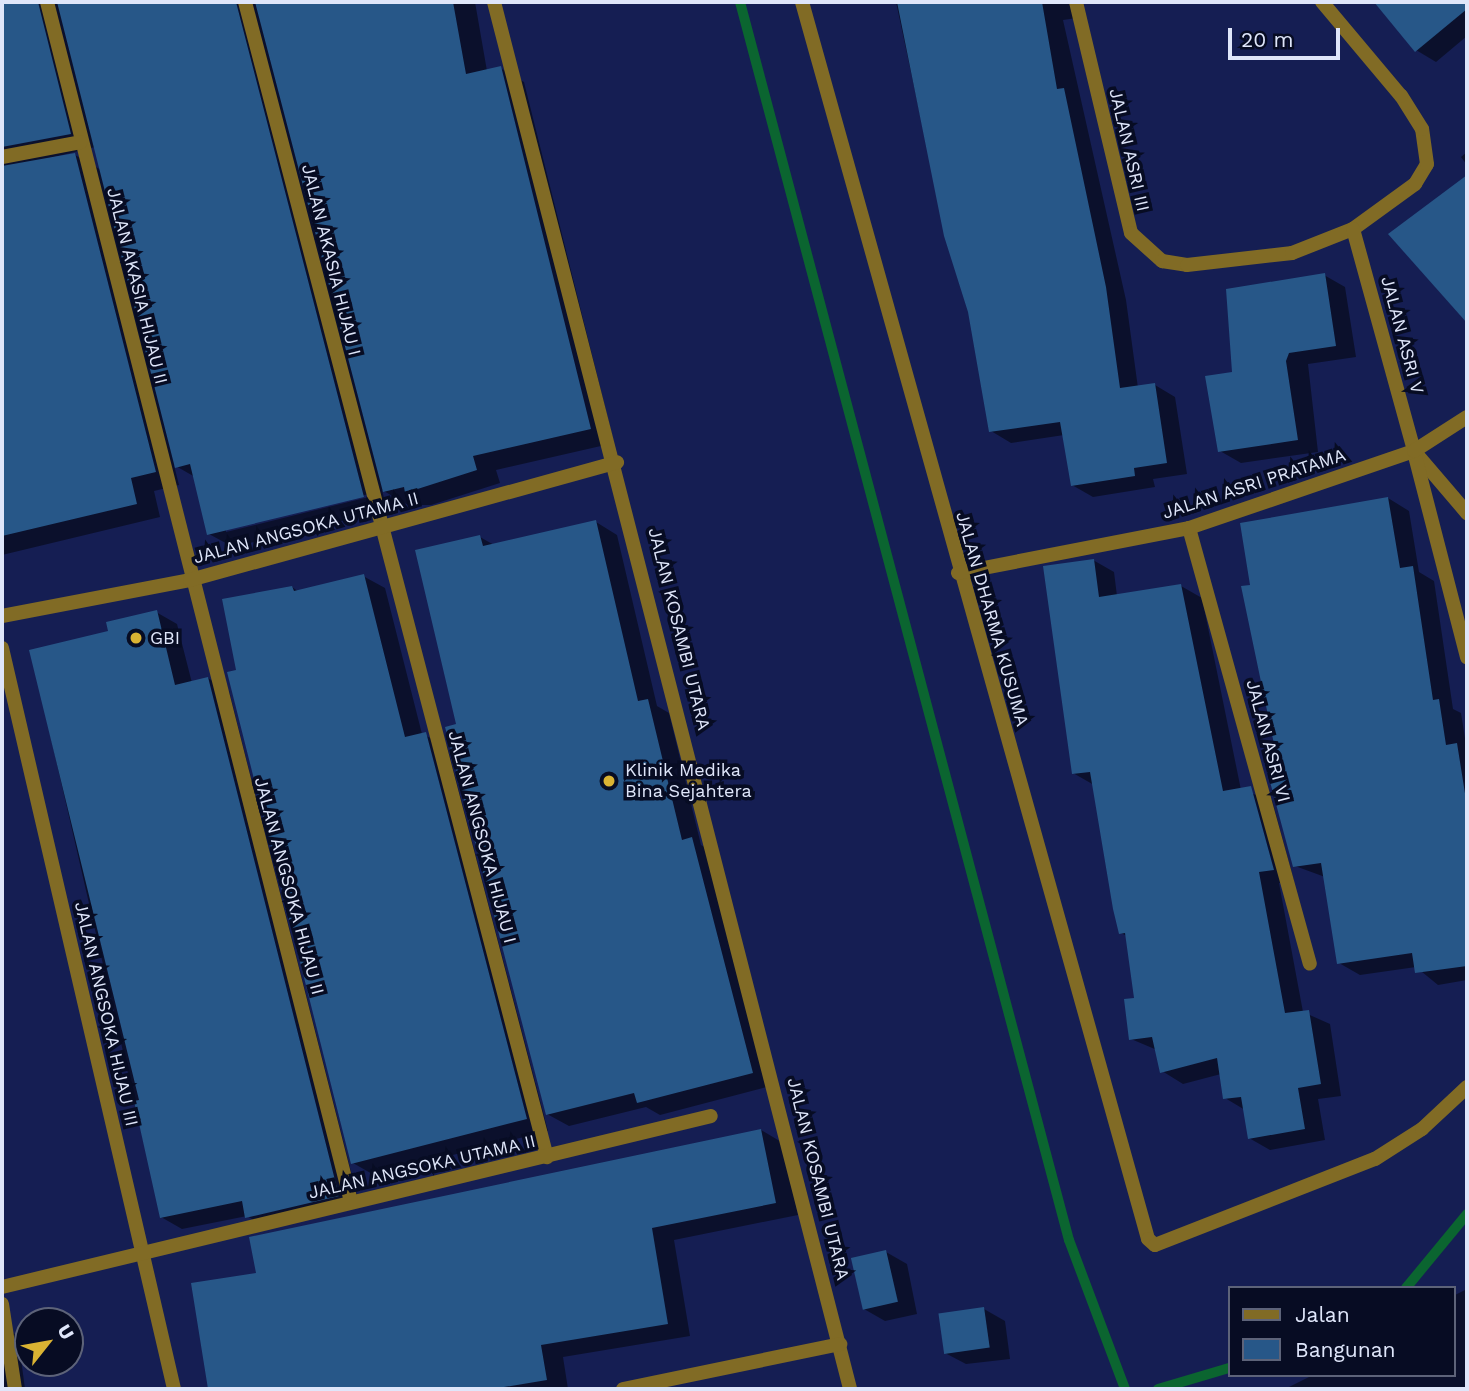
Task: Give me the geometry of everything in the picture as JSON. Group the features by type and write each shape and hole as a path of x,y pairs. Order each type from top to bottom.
{"street":[{"name":"JALAN AKASIA HIJAU II","path":"47,2 190,580"},
{"name":"JALAN AKASIA HIJAU I","path":"245,2 380,527"},
{"name":"JALAN KOSAMBI UTARA","path":"494,2 617,461 850,1389"},
{"name":"JALAN DHARMA KUSUMA","path":"802,2 958,573 1152,1244 1375,1159 1422,1129 1467,1087"},
{"name":"JALAN ASRI III","path":"1076,2 1121,209 1143,250 1187,265 1249,262 1353,229 1415,184 1428,151 1401,96 1322,2"},
{"path":"2,157 81,142"},
{"name":"JALAN ASRI V","path":"1353,229 1467,657"},
{"name":"JALAN ASRI PRATAMA","path":"958,573 1189,528 1414,452 1467,417"},
{"name":"JALAN ASRI V","path":"1414,452 1467,513"},
{"name":"JALAN ANGSOKA UTAMA II","path":"2,616 190,580 617,461"},
{"name":"JALAN ANGSOKA HIJAU I","path":"380,527 547,1157"},
{"name":"JALAN ASRI VI","path":"1189,528 1310,964"},
{"name":"JALAN ANGSOKA HIJAU II","path":"190,580 351,1202"},
{"name":"JALAN ANGSOKA HIJAU III","path":"2,648 174,1389"},
{"name":"JALAN ANGSOKA UTAMA II","path":"2,1287 143,1258 351,1202 711,1116"},
{"path":"2,1304 15,1389"},
{"path":"624,1389 840,1344"}],"building":[{"path":"2,2 38,2 71,134 2,147"},
{"path":"57,2 236,2 364,497 207,535 190,464 175,468"},
{"path":"255,2 453,2 466,74 501,66 591,429 473,456 477,470 405,493 404,487 383,492"},
{"path":"897,2 1042,2 1057,89 1064,88 1106,287 1120,388 1155,383 1167,463 1134,468 1135,476 1071,486 1060,422 989,432 968,312 944,236"},
{"path":"1374,2 1467,2 1467,9 1415,52"},
{"path":"75,153 156,472 131,478 137,504 2,536 2,166"},
{"path":"1467,175 1467,323 1388,234"},
{"path":"1325,273 1336,346 1289,353 1286,361 1298,440 1218,452 1205,376 1232,372 1226,289"},
{"path":"1388,497 1400,568 1413,566 1433,700 1439,699 1446,745 1457,743 1467,806 1467,966 1415,973 1412,953 1337,964 1321,863 1293,867 1269,778 1279,768 1241,586 1250,585 1240,523"},
{"path":"596,520 638,701 648,699 682,840 692,837 753,1073 637,1103 634,1093 546,1115 445,727 456,724 415,550 480,535 483,546"},
{"path":"1094,559 1099,597 1181,584 1223,791 1251,786 1274,870 1259,872 1285,1013 1309,1010 1321,1084 1298,1088 1305,1129 1248,1139 1241,1097 1223,1099 1217,1058 1160,1073 1152,1037 1129,1040 1124,999 1134,998 1125,933 1119,934 1113,909 1090,772 1072,774 1043,566"},
{"path":"364,574 405,737 426,732 527,1119 351,1164 227,672 236,670 222,599 292,586 294,591"},
{"path":"157,610 175,685 208,677 339,1196 245,1218 242,1201 160,1218 134,1101 139,1100 29,650 108,631 106,622"},
{"path":"761,1129 776,1203 652,1228 668,1324 541,1345 547,1380 492,1389 208,1389 191,1283 256,1273 249,1237"},
{"path":"886,1250 898,1302 863,1310 851,1258"},
{"path":"984,1307 990,1348 944,1354 938,1313"}],"waterway":[{"path":"740,2 1069,1240 1125,1389"},
{"path":"1408,1286 1467,1214"},
{"path":"1158,1389 1228,1368"}],"place":[{"name":"GBI","path":"136,638"},
{"name":"Klinik Medika Bina Sejahtera","path":"609,781"}]}
